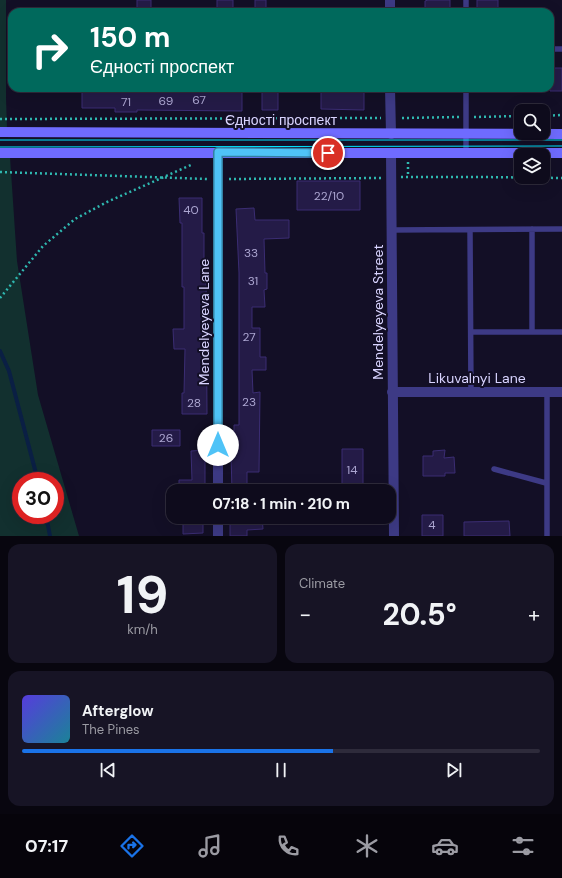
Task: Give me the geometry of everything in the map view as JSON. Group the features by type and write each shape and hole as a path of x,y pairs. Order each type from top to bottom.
{"main road":[{"name":"Єдності проспект","path":"0,132 562,134"},
{"name":"Mendelyeyeva Street","path":"391,134 391,153"},
{"path":"0,152 562,153"}],"street":[{"name":"Mendelyeyeva Street","path":"390,92 391,134"},
{"name":"Mendelyeyeva Lane","path":"218,152 218,484"},
{"name":"Mendelyeyeva Street","path":"391,153 394,536"},
{"name":"Likuvalnyi Lane","path":"392,392 562,392"},
{"path":"218,524 218,536"}],"lane":[{"path":"466,92 466,153"},
{"path":"391,230 562,230"},
{"path":"470,230 471,392"},
{"path":"532,230 532,332"},
{"path":"471,332 562,332"},
{"path":"546,536 547,392"},
{"path":"494,469 546,483"}],"path":[{"path":"550,116 562,115"},
{"path":"0,119 382,118"},
{"path":"0,298 43,246 75,219 107,202 197,162"},
{"path":"0,172 218,179 382,178"},
{"path":"408,177 562,178"}],"green space":[{"path":"0,0 6,0 7,129 0,129"},
{"path":"0,157 10,157 17,261 38,395 60,472 12,472 12,524 64,524 64,484 79,536 0,536"}],"building":[{"path":"137,0 151,0 151,8 137,8"},
{"path":"217,0 233,0 233,8 217,8"},
{"path":"255,0 266,0 266,8 255,8"},
{"path":"450,0 450,8 425,8 425,1"},
{"path":"477,0 498,0 498,8 477,8"},
{"path":"554,68 562,68 562,91 554,91"},
{"path":"82,92 242,92 242,111 137,110 137,112 115,112 115,108 82,108"},
{"path":"262,92 278,92 278,110 262,110"},
{"path":"321,92 364,92 364,110 321,109"},
{"path":"297,181 360,181 360,210 297,210"},
{"path":"179,198 202,198 202,233 204,233 204,267 206,267 207,414 182,414 185,349 174,349 173,329 184,329 184,287 182,287 182,223 180,223"},
{"path":"254,208 255,220 289,220 289,238 264,239 265,273 267,273 267,289 264,290 265,307 252,307 252,328 260,328 260,357 266,357 266,370 252,370 253,393 260,392 259,472 247,472 247,484 232,484 231,454 234,454 234,425 239,425 239,273 236,209"},
{"path":"152,430 180,430 180,446 152,446"},
{"path":"342,449 363,449 363,484 342,484"},
{"path":"205,450 205,484 179,484 179,480 192,480 191,451"},
{"path":"445,450 444,458 454,457 455,473 445,473 445,476 423,476 423,456 433,456 433,451"},
{"path":"422,515 443,515 443,536 422,536"},
{"path":"509,521 510,536 464,536 464,522"},
{"path":"183,524 203,524 203,533 183,534"},
{"path":"230,524 263,524 263,529 247,530 247,536 230,536"}],"waterway":[{"path":"0,351 9,371 36,472"},
{"path":"48,524 50,536"}],"tram line":[{"path":"0,140 562,140"},
{"path":"0,147 562,146"}],"route":[{"path":"218,445 218,152 328,153"}]}
